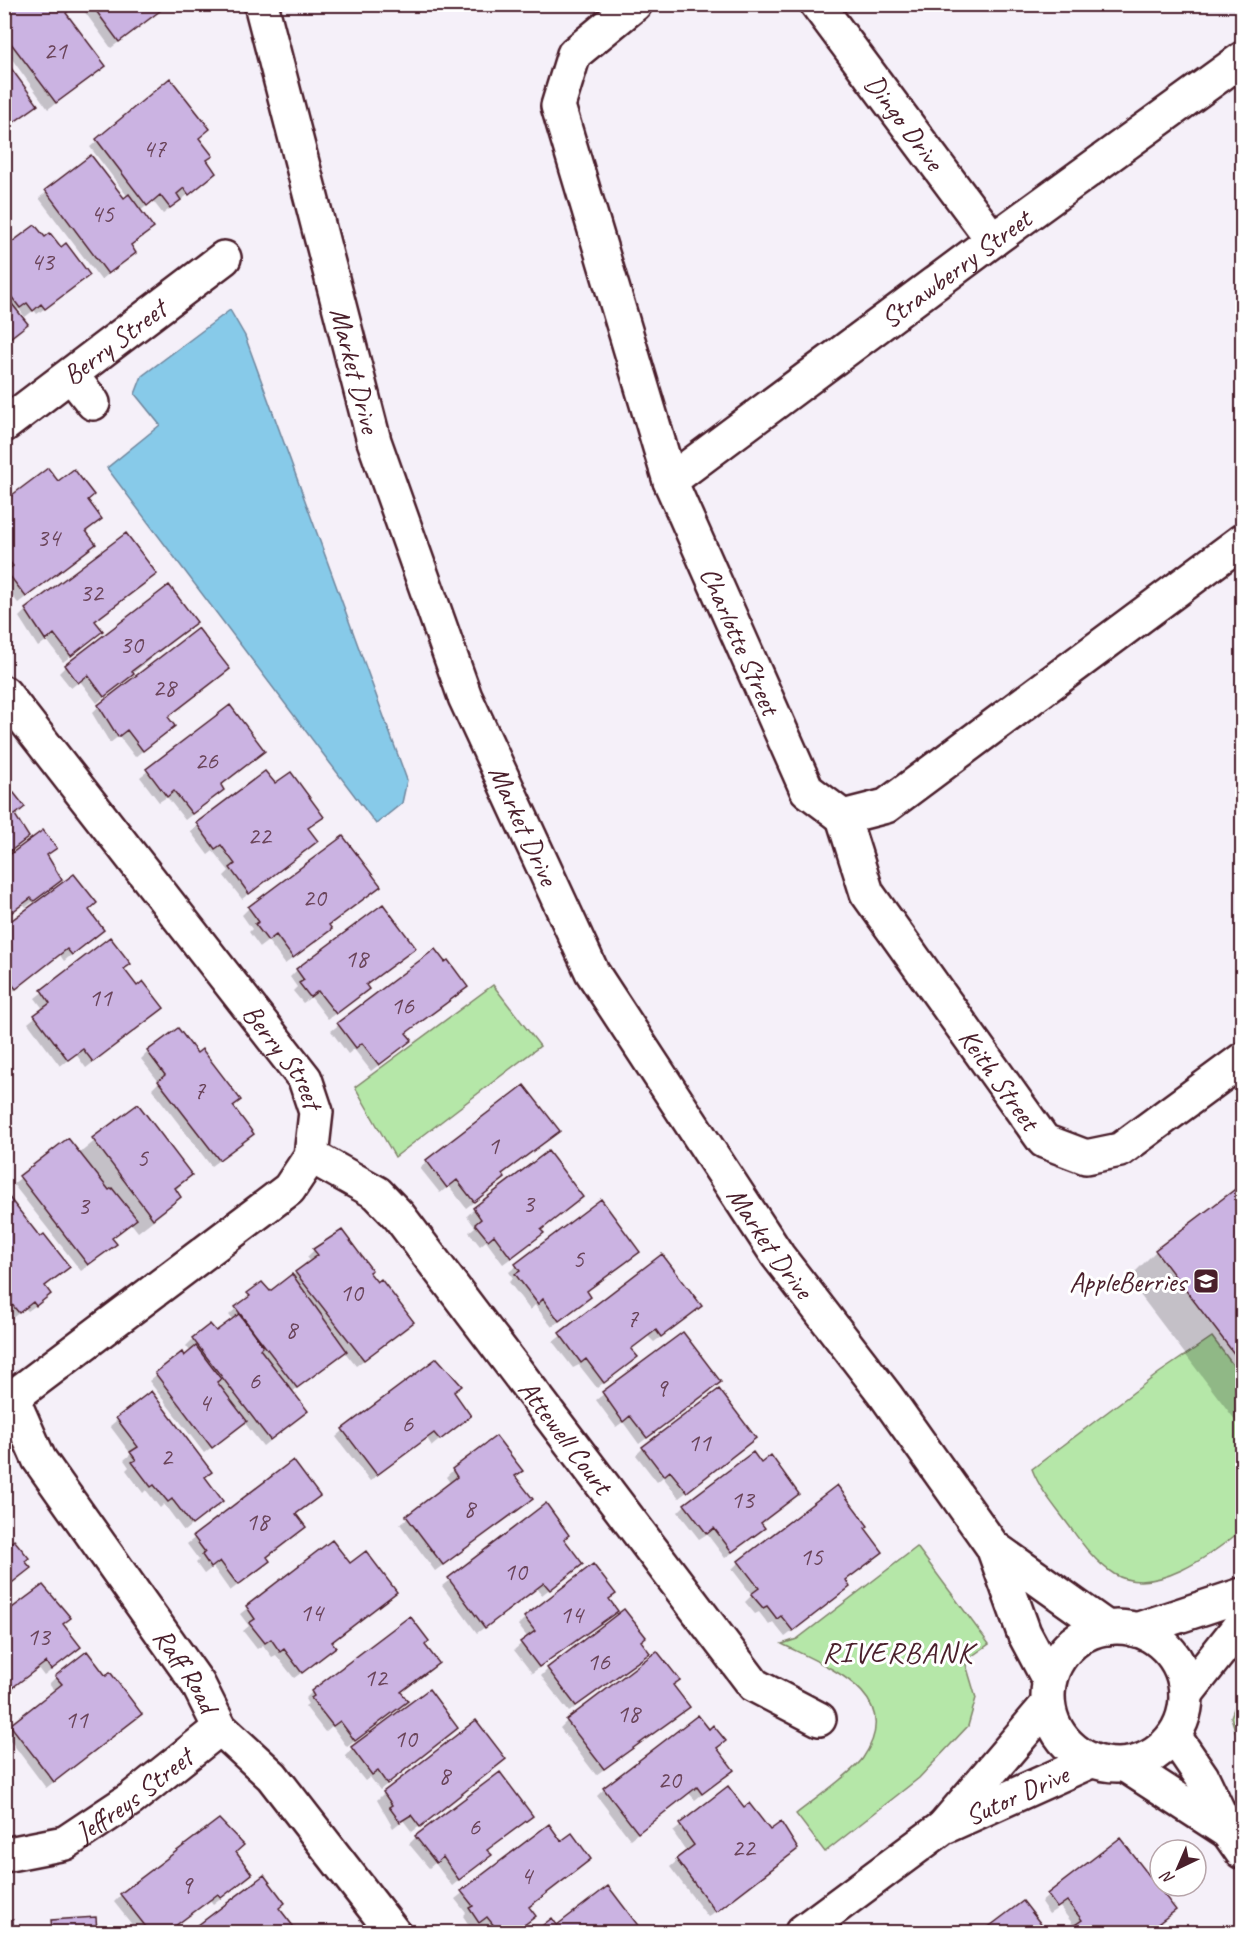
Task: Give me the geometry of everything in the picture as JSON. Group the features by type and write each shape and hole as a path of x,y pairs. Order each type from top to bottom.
{"street":[{"name":"Market Drive","path":"261,4 374,441 465,697 592,972 778,1256 886,1396 993,1547 1048,1692"},
{"name":"Charlotte Street","path":"635,4 574,54 558,106 670,481 807,790 843,817"},
{"name":"Dingo Drive","path":"818,4 993,240"},
{"name":"Strawberry Street","path":"670,481 993,240 1242,60"},
{"name":"Berry Street","path":"4,425 224,258"},
{"path":"71,375 93,403"},
{"path":"843,817 886,806 1242,541"},
{"name":"Berry Street","path":"4,693 305,1080 316,1112 311,1156 289,1189 8,1395"},
{"name":"Keith Street","path":"843,817 867,893 1044,1141 1086,1157 1120,1150 1242,1060"},
{"name":"Attewell Court","path":"311,1156 377,1193 399,1216 754,1685 819,1719"},
{"name":"Raff Road","path":"8,1395 39,1459 198,1684 220,1728 272,1776 393,1932"},
{"name":"Market Drive","path":"993,1547 1121,1629"},
{"path":"1121,1629 1149,1635 1171,1654 1182,1672 1186,1694 1184,1711 1174,1736 1152,1756 1125,1765 1091,1761 1073,1750 1059,1734 1048,1692 1059,1658 1070,1645 1083,1636 1121,1629 1242,1595"},
{"path":"1186,1694 1242,1623"},
{"name":"Sutor Drive","path":"942,1828 1048,1692"},
{"name":"Jeffreys Street","path":"4,1855 65,1843 131,1799 220,1728"},
{"path":"1174,1736 1202,1777 1235,1842"},
{"name":"Sutor Drive","path":"802,1932 942,1828 1091,1761"},
{"path":"1125,1765 1235,1842"}],"green space":[{"path":"493,985 540,1046 395,1157 355,1087"},
{"path":"1212,1337 1242,1377 1242,1530 1199,1561 1164,1577 1147,1581 1130,1580 1114,1574 1090,1553 1049,1499 1032,1469 1159,1373"},
{"path":"917,1547 989,1644 965,1661 976,1698 968,1726 919,1778 825,1852 796,1814 842,1778 863,1758 874,1736 875,1716 868,1700 856,1686 839,1673 782,1644 797,1639"},
{"path":"1242,1686 1242,1753 1231,1717"}],"water":[{"path":"230,310 245,336 407,780 402,803 376,824 107,468 160,425 135,394 142,376"}],"building":[{"path":"4,4 75,4 66,13 106,66 56,103 4,34"},
{"path":"91,4 169,4 119,42"},
{"path":"4,47 11,56 5,60 38,105 4,129"},
{"path":"170,78 210,129 199,138 213,156 207,160 216,173 189,195 184,188 177,194 181,200 170,208 160,195 147,206 96,139"},
{"path":"91,155 124,198 129,194 154,228 131,245 136,253 108,274 45,190"},
{"path":"35,225 45,237 50,233 61,247 66,243 90,275 45,309 41,304 33,311 27,303 20,308 4,287 4,248"},
{"path":"4,294 28,324 5,342 11,350 4,355"},
{"path":"48,468 58,481 74,469 94,495 88,500 102,519 86,531 96,544 26,597 6,571 13,566 4,555 9,548 4,543 4,501"},
{"path":"126,533 157,574 95,621 103,631 71,656 54,634 46,641 25,609"},
{"path":"169,585 197,622 132,671 134,674 104,697 88,675 78,683 65,665"},
{"path":"198,628 230,669 168,717 175,726 143,751 127,730 118,737 98,705"},
{"path":"230,705 265,751 221,785 224,790 192,814 174,791 167,797 146,769"},
{"path":"265,771 275,783 291,772 324,817 308,828 318,841 249,894 230,868 235,864 221,845 215,849 196,823"},
{"path":"10,788 25,807 15,815 29,837 4,856 4,792"},
{"path":"43,830 57,848 47,855 62,880 34,901 31,898 4,918 4,859"},
{"path":"343,836 381,886 329,925 332,929 293,958 276,935 268,941 255,924 259,922 248,907"},
{"path":"74,874 97,903 89,910 104,930 72,955 67,949 16,989 4,974 4,926"},
{"path":"383,904 416,948 366,985 369,989 336,1014 318,991 310,997 299,983 304,980 296,969"},
{"path":"110,937 131,964 124,969 137,986 143,981 164,1008 93,1062 83,1049 68,1060 34,1015 50,1003 41,990"},
{"path":"435,949 445,962 448,960 468,987 406,1033 412,1040 379,1065 362,1043 356,1048 337,1023"},
{"path":"178,1028 197,1053 202,1049 241,1100 233,1106 254,1134 219,1160 158,1081 165,1075 147,1051"},
{"path":"524,1085 560,1131 502,1174 505,1178 474,1202 457,1180 447,1188 426,1160"},
{"path":"138,1104 192,1175 175,1188 181,1197 153,1219 92,1138"},
{"path":"68,1138 109,1190 112,1188 137,1219 112,1238 117,1244 88,1265 19,1176"},
{"path":"548,1151 583,1197 541,1230 544,1233 511,1258 494,1235 488,1240 475,1224 481,1219 473,1208"},
{"path":"1242,1184 1242,1364 1155,1250"},
{"path":"4,1191 40,1237 44,1234 70,1267 45,1286 51,1294 36,1306 33,1302 19,1313 4,1295"},
{"path":"601,1199 640,1252 587,1291 591,1297 559,1321 543,1299 538,1304 515,1274 520,1271 515,1264"},
{"path":"342,1230 372,1270 369,1272 377,1282 381,1279 414,1322 364,1360 295,1272 318,1255 313,1249"},
{"path":"662,1254 702,1306 661,1337 656,1330 631,1349 638,1357 604,1383 586,1359 581,1363 559,1333"},
{"path":"292,1274 347,1351 297,1388 235,1307 250,1296 247,1293 262,1282 270,1291"},
{"path":"239,1314 263,1346 260,1349 308,1411 270,1440 192,1338 210,1324 216,1331"},
{"path":"683,1332 721,1382 647,1438 630,1416 623,1422 602,1392"},
{"path":"196,1346 221,1379 217,1382 247,1421 212,1448 155,1373 182,1352 184,1356"},
{"path":"437,1358 462,1386 454,1392 471,1416 440,1440 434,1433 377,1475 342,1429"},
{"path":"719,1389 756,1438 687,1492 670,1471 664,1476 642,1447"},
{"path":"151,1391 212,1472 205,1477 223,1501 192,1525 172,1499 168,1502 154,1485 151,1487 132,1462 136,1460 130,1452 138,1447 116,1418"},
{"path":"496,1436 523,1471 515,1476 533,1499 443,1565 406,1516 457,1477 452,1469"},
{"path":"753,1452 761,1463 771,1455 799,1494 761,1523 765,1528 732,1552 714,1528 707,1534 684,1504"},
{"path":"293,1460 320,1496 296,1514 306,1527 267,1557 270,1561 238,1585 220,1561 211,1568 202,1555 205,1552 193,1536"},
{"path":"837,1485 868,1526 865,1528 883,1552 846,1580 850,1587 793,1631 781,1616 777,1619 767,1606 763,1608 751,1594 759,1588 738,1561"},
{"path":"546,1503 569,1535 564,1539 583,1564 550,1590 544,1583 485,1628 448,1578"},
{"path":"14,1540 29,1558 25,1561 31,1568 4,1589 4,1541 8,1545"},
{"path":"332,1540 350,1563 366,1551 397,1592 332,1642 336,1647 302,1673 284,1649 280,1652 271,1639 265,1643 249,1623 255,1619 246,1606"},
{"path":"593,1564 616,1594 609,1599 618,1611 539,1667 520,1642 535,1631 524,1617"},
{"path":"43,1585 71,1618 63,1624 81,1647 51,1670 46,1662 4,1694 4,1614"},
{"path":"624,1609 646,1637 641,1641 650,1653 576,1706 547,1668"},
{"path":"410,1616 429,1641 425,1645 439,1663 401,1692 408,1701 355,1741 340,1721 333,1726 311,1698 314,1696 311,1691"},
{"path":"87,1651 106,1676 110,1672 142,1714 54,1782 10,1725 62,1684 55,1676"},
{"path":"657,1651 680,1680 673,1685 690,1707 604,1769 566,1720"},
{"path":"429,1689 458,1728 387,1784 378,1771 372,1775 351,1747"},
{"path":"698,1715 709,1729 713,1725 726,1741 717,1748 734,1770 702,1794 697,1787 638,1833 603,1788"},
{"path":"476,1720 506,1759 420,1827 411,1815 400,1822 389,1807 392,1805 383,1792"},
{"path":"500,1772 533,1816 487,1850 492,1855 459,1880 443,1857 436,1863 415,1836"},
{"path":"728,1786 744,1807 749,1803 770,1830 781,1822 798,1849 716,1912 676,1859 694,1845 679,1824"},
{"path":"219,1819 244,1845 236,1852 252,1874 221,1898 218,1894 167,1932 150,1932 120,1894"},
{"path":"549,1824 561,1841 572,1833 591,1859 529,1907 536,1916 515,1932 499,1932 487,1917 479,1923 469,1908 473,1906 461,1891"},
{"path":"1120,1838 1148,1874 1148,1898 1167,1898 1176,1910 1147,1932 1142,1932 1137,1926 1127,1932 1076,1932 1072,1927 1082,1920 1067,1901 1057,1908 1047,1894"},
{"path":"264,1875 285,1903 279,1908 296,1932 189,1932"},
{"path":"608,1886 643,1932 534,1932 552,1918 557,1925"},
{"path":"1023,1901 1047,1932 982,1932"},
{"path":"96,1917 97,1932 26,1932 52,1928 51,1920"},
{"path":"13,1920 14,1932 4,1932 4,1921"}],"place":[{"name":"AppleBerries","path":"1206,1281"}],"district":[{"name":"RIVERBANK","path":"898,1652"}]}
